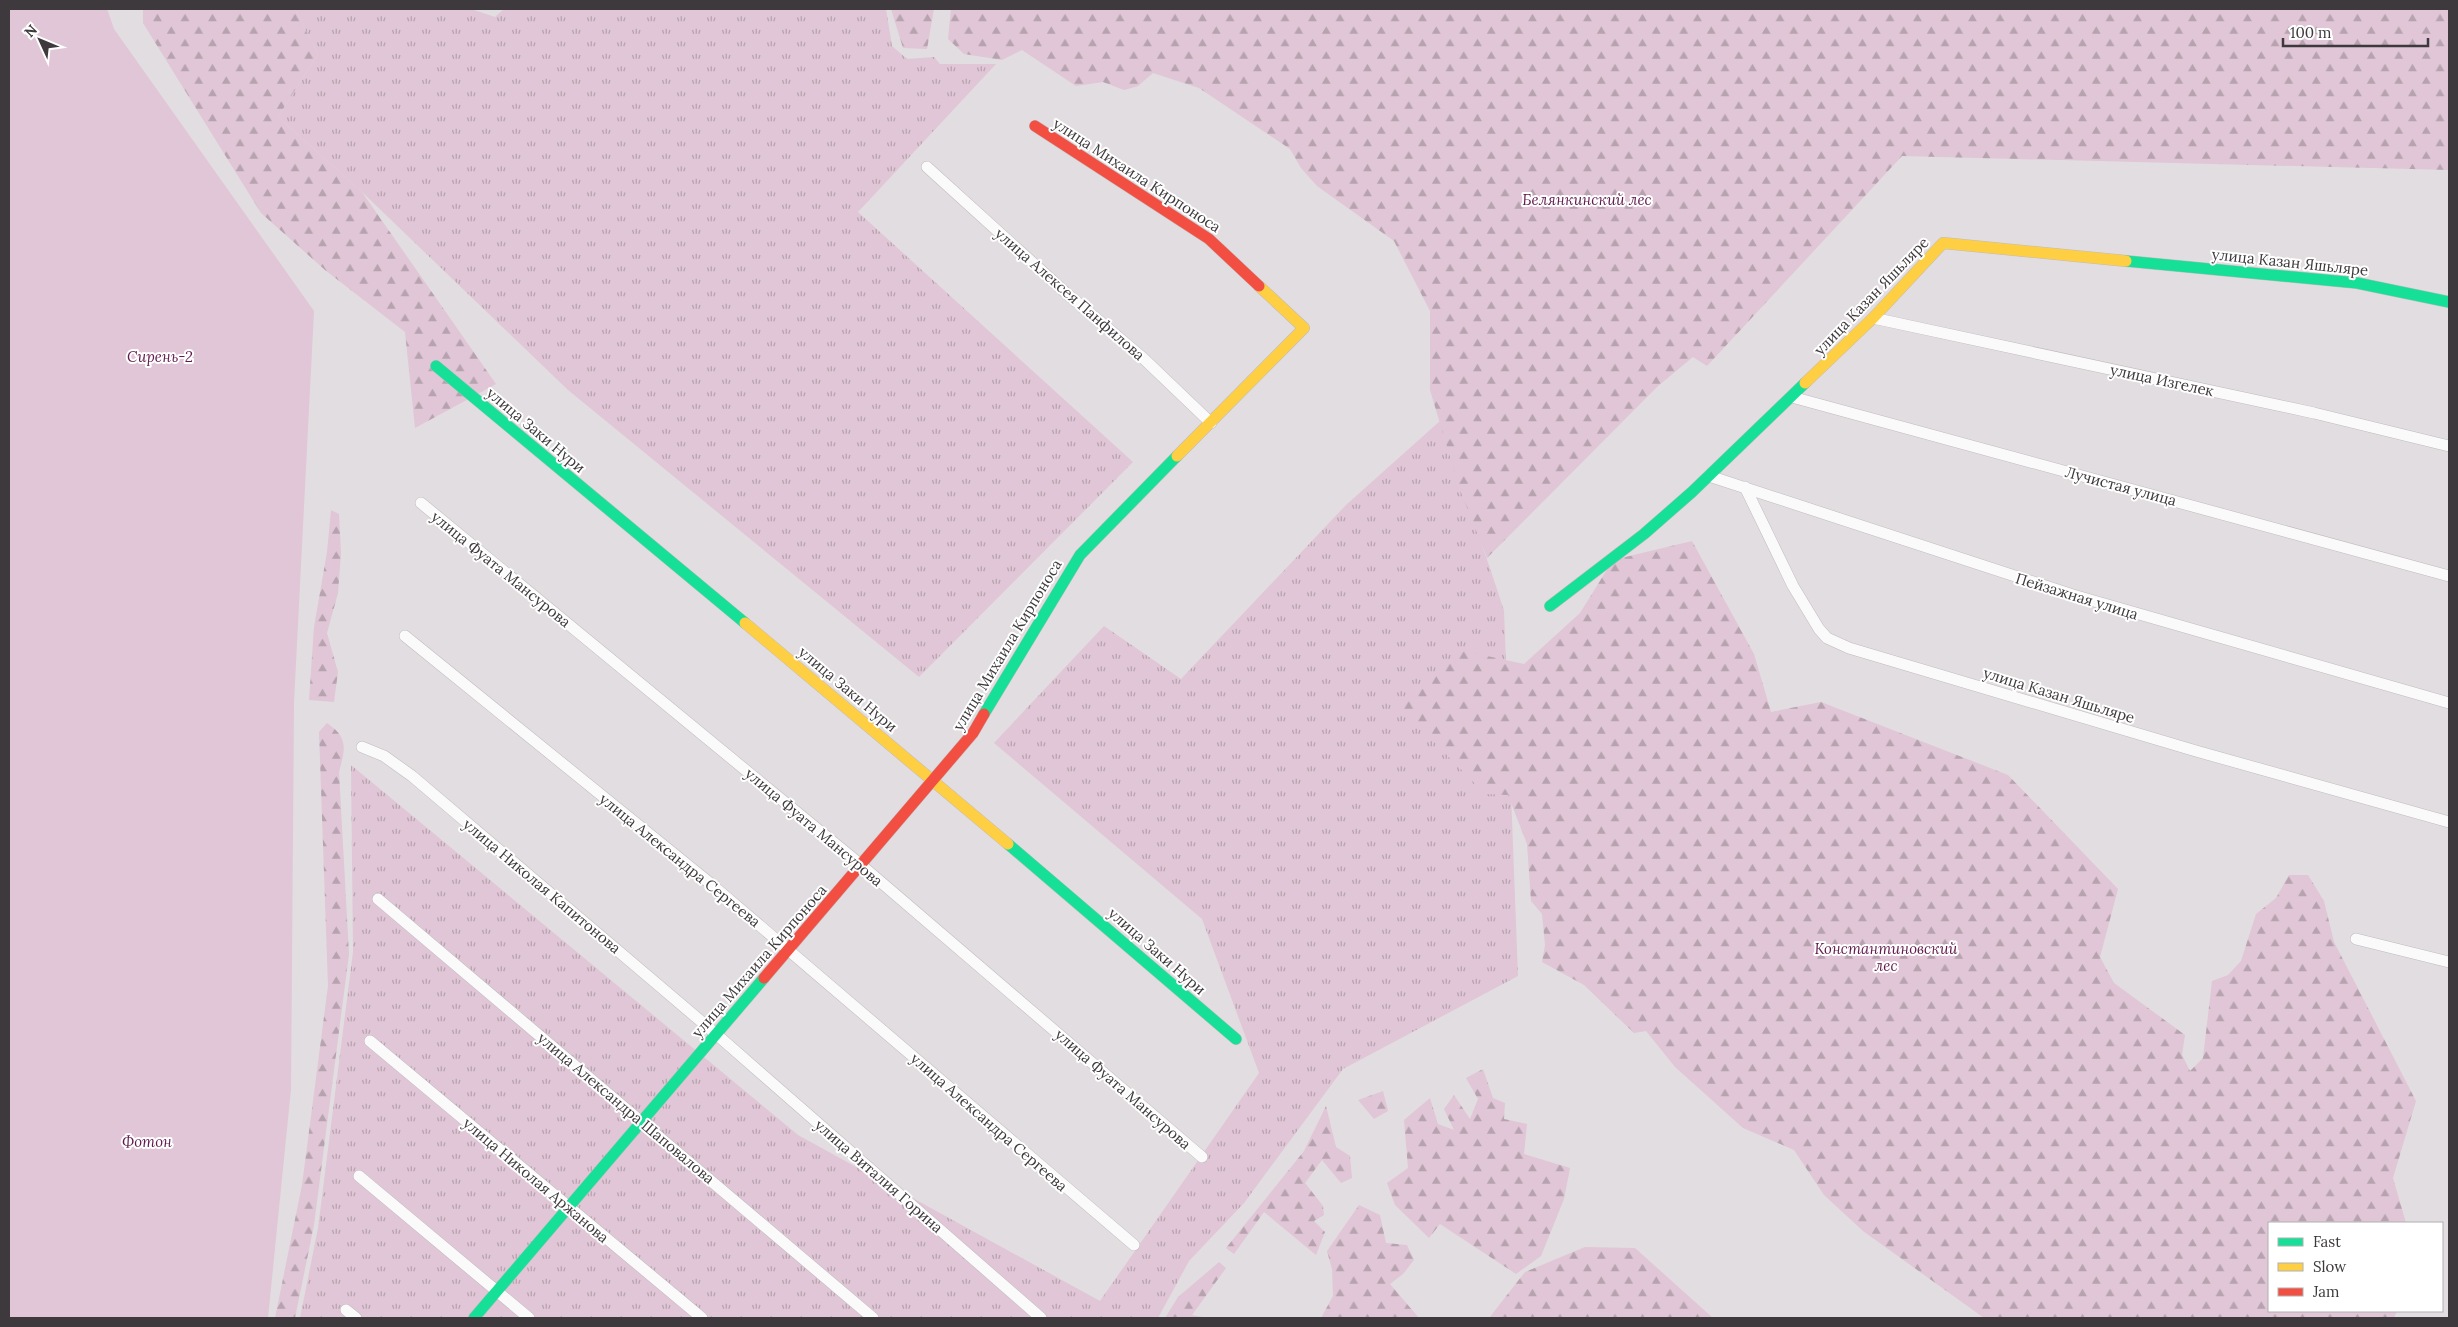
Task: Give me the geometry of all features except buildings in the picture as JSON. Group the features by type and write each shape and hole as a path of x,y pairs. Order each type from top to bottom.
{"street":[{"name":"улица Михаила Кирпоноса","path":"474,1318 973,733 1080,555 1304,328 1209,239 1035,126"},
{"name":"улица Алексея Панфилова","path":"927,167 1066,293 1143,358 1211,423"},
{"name":"улица Казан Яшьляре","path":"1550,606 1644,534 1709,476 1873,318 1943,243 2357,283 2449,302"},
{"name":"улица Изгелек","path":"1873,318 2314,413 2449,446"},
{"name":"улица Заки Нури","path":"436,366 1101,922 1236,1040"},
{"name":"Лучистая улица","path":"1792,397 2449,576"},
{"name":"Пейзажная улица","path":"1709,476 2073,595 2449,703"},
{"name":"улица Казан Яшьляре","path":"1745,487 1793,586 1827,638 1849,648 2186,748 2449,822"},
{"name":"улица Фуата Мансурова","path":"421,503 861,865 1202,1157"},
{"name":"улица Александра Сергеева","path":"405,636 789,950 1134,1245"},
{"name":"улица Николая Капитонова","path":"362,747 384,756 412,776 716,1034"},
{"name":"улица Александра Шаповалова","path":"378,899 873,1318"},
{"path":"2356,938 2449,962"},
{"name":"улица Виталия Горина","path":"716,1034 1041,1318"},
{"name":"улица Николая Аржанова","path":"370,1041 702,1318"},
{"path":"359,1176 529,1318"},
{"path":"346,1310 356,1318"}],"green space":[{"name":"Сирень-2","path":"9,9 107,9 114,29 314,311 294,702 291,1089 268,1318 9,1318"},
{"path":"143,9 295,9 318,54 278,117 362,192 496,384 415,428 405,332 325,270 261,213 143,23"},
{"path":"295,9 471,9 495,17 504,9 886,9 892,46 907,59 934,57 940,64 996,64 858,212 1133,462 919,677 568,390 362,192 278,117 318,54"},
{"path":"891,9 934,9 927,49 903,48"},
{"name":"Белянкинский лес","path":"951,9 2449,9 2449,170 1902,156 1707,366 1693,357 1658,386 1487,558 1460,490 1430,390 1430,311 1394,241 1317,186 1301,168 1290,149 1199,88 1153,73 1138,86 1124,90 1103,82 1076,86 1022,50 1002,60 964,54 948,39"},
{"path":"1440,421 1504,611 1518,976 1343,1069 1244,1203 1189,1261 1158,1318 300,1318 318,1228 353,952 351,765 798,1135 1100,1301 1259,1073 1202,919 994,743 1104,626 1181,679 1346,505"},
{"path":"331,510 339,514 341,553 338,593 327,633 338,672 334,702 309,700 314,627 327,552"},
{"name":"Константиновский лес","path":"1692,541 1754,654 1771,712 1821,702 2008,775 2118,889 2100,957 2114,983 2185,1035 2182,1055 2190,1071 2203,1058 2212,981 2228,975 2241,961 2256,914 2276,898 2289,875 2308,875 2324,901 2334,942 2416,1101 2393,1178 2406,1222 2268,1222 2268,1312 2397,1312 2394,1318 1984,1318 1863,1231 1824,1195 1794,1150 1743,1128 1675,1067 1646,1031 1634,1033 1584,985 1542,962 1545,945 1542,914 1531,901 1527,844 1508,795 1485,794 1397,704 1464,651 1524,664 1580,613 1613,560"},
{"path":"327,723 339,734 344,750 339,772 349,954 314,1225 295,1318 275,1318 302,1185 328,986 319,732"},
{"path":"1483,1069 1493,1098 1505,1103 1504,1119 1527,1124 1524,1154 1570,1168 1564,1199 1541,1256 1516,1274 1440,1224 1429,1238 1395,1205 1387,1183 1408,1168 1404,1120 1430,1098 1438,1124 1454,1130 1444,1109 1454,1095 1470,1119 1478,1099 1466,1078"},
{"path":"1383,1091 1388,1111 1374,1119 1358,1100"},
{"path":"1326,1106 1336,1147 1350,1156 1352,1178 1341,1183 1322,1160 1305,1183 1323,1206 1324,1215 1314,1221 1325,1232 1316,1255 1264,1212 1234,1254 1226,1248 1304,1151"},
{"path":"1359,1205 1380,1215 1386,1243 1407,1245 1414,1260 1403,1274 1390,1284 1419,1318 1321,1318 1333,1296 1332,1269 1327,1251"},
{"path":"1585,1247 1635,1248 1713,1318 1489,1318 1525,1272"},
{"path":"1219,1262 1226,1268 1192,1315 1207,1318 1165,1318 1178,1297"}],"traffic: fast":[{"path":"2126,261 2357,283 2449,302"},
{"path":"436,366 745,623"},
{"path":"1550,606 1644,534 1692,492 1805,383"},
{"path":"984,714 1080,555 1177,456"},
{"path":"1008,844 1236,1039"},
{"path":"474,1318 764,978"}],"traffic: slow":[{"path":"1805,383 1873,318 1943,243 2126,261"},
{"path":"1177,456 1304,328 1259,286"},
{"path":"745,623 1008,844"}],"traffic: jam":[{"path":"1035,126 1209,239 1259,286"},
{"path":"764,978 973,733 984,714"}],"park label":[{"name":"Фотон","path":"147,1141"}]}
